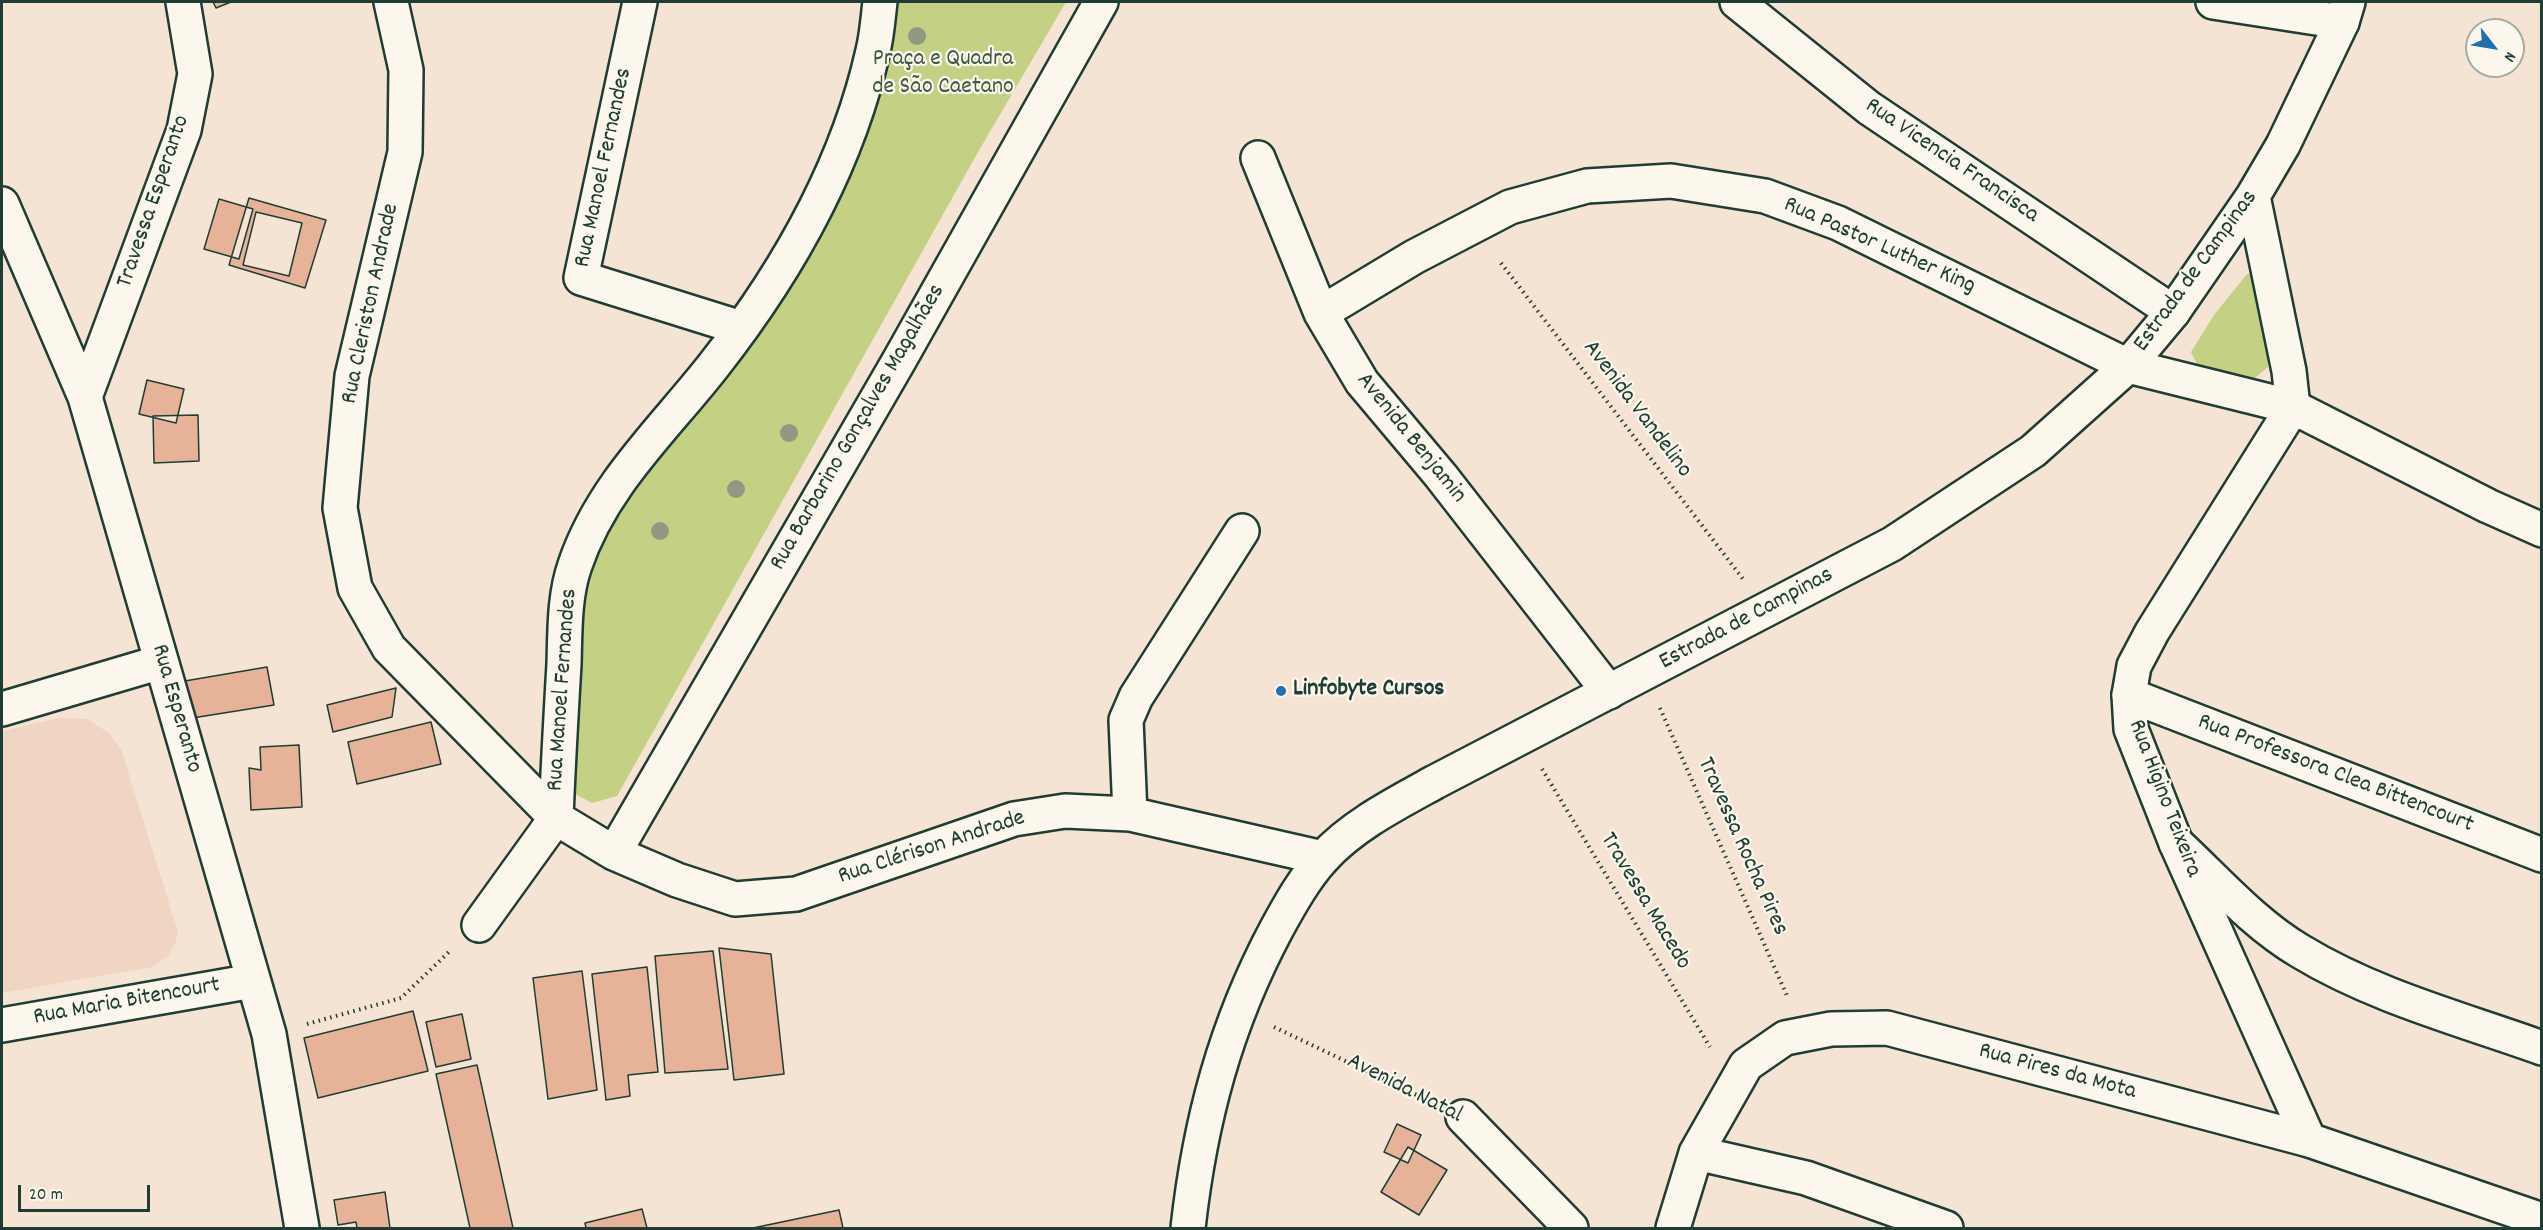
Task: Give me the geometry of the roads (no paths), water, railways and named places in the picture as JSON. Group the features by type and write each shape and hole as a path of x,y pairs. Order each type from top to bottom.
{"street":[{"name":"Travessa Esperanto","path":"85,397 184,130 195,74 183,2"},
{"name":"Rua Cleriston Andrade","path":"391,2 406,70 405,152 352,376 340,508 355,588 389,648 556,818"},
{"name":"Rua Manoel Fernandes","path":"640,2 581,278 741,328"},
{"name":"Rua Manoel Fernandes","path":"556,818 566,612 574,567 593,521 619,479 714,365 794,250 831,178 856,112 874,50 880,2"},
{"name":"Rua Barbarino Gonçalves Magalhães","path":"614,853 900,358 1101,2"},
{"name":"Rua Vicencia Francisca","path":"1737,2 1869,108 2173,312"},
{"path":"2213,2 2345,12"},
{"name":"Estrada de Campinas","path":"1188,1228 1195,1170 1214,1080 1238,1010 1262,956 1290,905 1323,858 1373,816 1892,544 2033,451 2128,366 2173,312 2253,196 2283,145 2345,12"},
{"name":"Avenida Benjamin","path":"1258,158 1321,313 1362,382 1441,477 1609,692"},
{"name":"Rua Pastor Luther King","path":"1321,313 1414,257 1510,207 1587,186 1671,181 1764,196 1839,223 2128,366 2293,407 2541,531"},
{"path":"2253,196 2289,371 2293,407"},
{"name":"Rua Esperanto","path":"2,204 85,397 269,1034 302,1228"},
{"name":"Rua Higino Teixeira","path":"2293,407 2152,632 2134,666 2128,695 2131,729 2176,843 2309,1140"},
{"path":"1130,814 1126,720 1136,697 1242,531"},
{"path":"2,709 161,662"},
{"name":"Rua Professora Clea Bittencourt","path":"2128,695 2541,855"},
{"name":"Rua Clérison Andrade","path":"556,818 614,853 677,880 735,899 796,894 1014,819 1065,811 1130,814 1323,858"},
{"path":"478,925 556,818"},
{"path":"2176,843 2252,916 2298,950 2340,974 2541,1048"},
{"name":"Rua Maria Bitencourt","path":"2,1025 253,981"},
{"name":"Rua Pires da Mota","path":"1673,1228 1696,1153 1746,1065 1785,1038 1831,1029 1887,1028 2309,1140 2541,1220"},
{"name":"Avenida Natal","path":"1463,1117 1571,1228"},
{"path":"1696,1153 1806,1178 1946,1228"}],"place":[{"name":"Linfobyte Cursos","path":"1281,691"}],"park label":[{"name":"Praça e Quadra de São Caetano","path":"943,75"}]}
